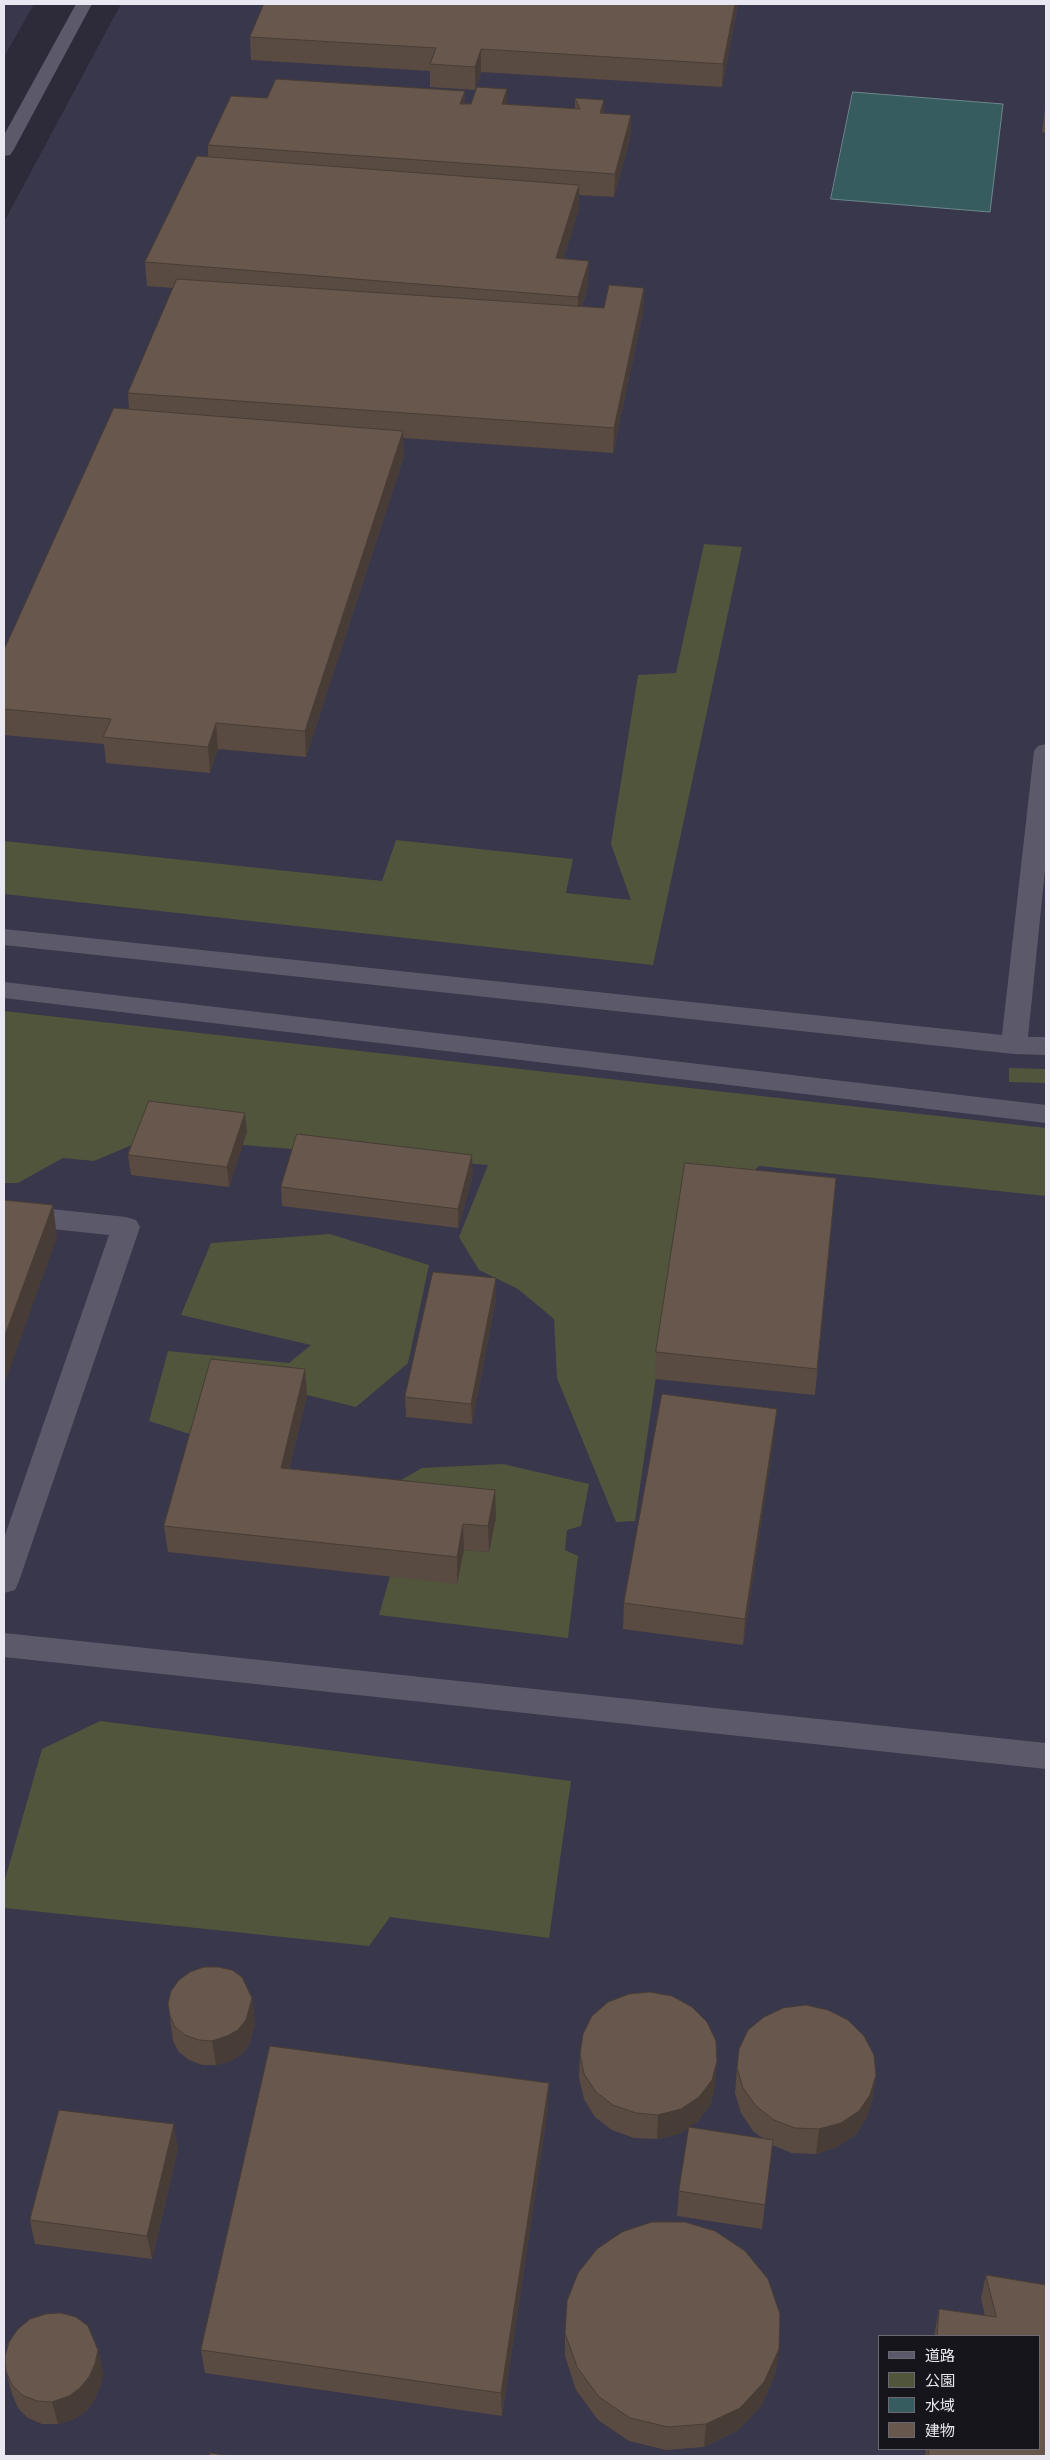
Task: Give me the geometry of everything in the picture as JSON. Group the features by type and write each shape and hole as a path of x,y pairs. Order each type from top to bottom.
{"street":[{"path":"4,152 84,4"},
{"path":"1014,1045 1046,751"},
{"path":"4,937 1014,1045 1046,1046"},
{"path":"4,990 1046,1114"},
{"path":"4,1214 126,1227 4,1582"},
{"path":"4,1644 1046,1756"}],"shaded area":[{"path":"4,4 34,4 4,57"},
{"path":"121,4 1046,4 1046,2456 4,2456 4,222"}],"green space":[{"path":"704,544 742,547 653,965 4,894 4,841 382,881 396,840 573,859 566,893 631,900 611,844 638,675 676,673"},
{"path":"4,1011 1046,1128 1046,1196 759,1166 730,1195 683,1190 635,1521 616,1522 557,1378 554,1319 518,1289 479,1270 459,1237 488,1165 243,1145 246,1132 144,1140 94,1161 63,1158 18,1183 4,1183"},
{"path":"1009,1068 1046,1069 1046,1083 1009,1082"},
{"path":"330,1234 429,1265 408,1363 356,1407 307,1395 199,1437 149,1421 168,1351 289,1363 311,1345 181,1315 211,1243"},
{"path":"503,1464 589,1484 581,1526 567,1530 565,1550 578,1556 568,1638 379,1615 390,1576 464,1550 489,1552 496,1517 396,1483 422,1468"},
{"path":"100,1721 571,1781 549,1938 390,1917 369,1946 4,1908 4,1883 42,1749"}],"water":[{"path":"853,92 1003,104 990,212 831,199"}],"building":[{"path":"264,4 735,4 723,64 481,49 475,67 430,64 436,48 250,37"},
{"path":"276,79 465,91 460,104 471,104 477,87 507,89 502,104 580,109 575,98 604,100 600,113 631,115 615,174 208,145 231,96 267,98"},
{"path":"197,156 579,185 556,258 589,261 578,297 145,262"},
{"path":"177,279 604,308 609,285 644,288 614,428 128,393"},
{"path":"114,408 403,431 305,731 216,723 208,747 103,737 111,719 4,709 4,650"},
{"path":"149,1101 245,1113 227,1167 128,1155"},
{"path":"297,1134 472,1155 458,1209 281,1187"},
{"path":"685,1163 836,1178 817,1369 656,1352"},
{"path":"4,1200 53,1205 4,1338"},
{"path":"433,1272 496,1278 471,1404 405,1397"},
{"path":"211,1359 305,1369 281,1468 495,1490 488,1526 463,1524 457,1557 164,1526"},
{"path":"662,1394 777,1409 745,1619 624,1603"},
{"path":"204,1967 232,1970 242,1977 252,1998 246,2020 238,2030 212,2041 199,2040 185,2035 175,2027 170,2016 168,2003 171,1991 179,1980 190,1972"},
{"path":"650,1992 672,1996 692,2007 707,2022 716,2041 717,2061 712,2080 699,2097 681,2109 658,2115 636,2113 613,2105 596,2092 584,2074 580,2054 583,2034 592,2016 608,2002 629,1994"},
{"path":"806,2005 828,2010 848,2020 864,2036 874,2055 876,2075 870,2095 859,2111 841,2123 819,2129 795,2128 774,2120 756,2106 743,2088 737,2068 739,2049 748,2030 764,2017 783,2008"},
{"path":"270,2046 549,2083 501,2393 201,2350"},
{"path":"59,2110 174,2124 147,2236 30,2220"},
{"path":"689,2127 773,2140 765,2205 679,2191"},
{"path":"652,2222 685,2222 715,2231 745,2251 768,2279 780,2314 779,2349 764,2382 740,2408 706,2424 668,2427 630,2418 599,2397 577,2367 565,2333 567,2301 578,2273 597,2249 622,2232"},
{"path":"986,2275 1046,2285 1046,2456 928,2456 929,2450 1040,2450 1040,2335 937,2335 939,2309 996,2317"},
{"path":"61,2313 76,2317 88,2326 98,2350 95,2364 89,2377 80,2388 69,2396 52,2402 37,2401 22,2395 12,2385 6,2371 5,2356 9,2342 18,2329 30,2319 46,2314"},
{"path":"210,2453 231,2456 210,2456"}]}
